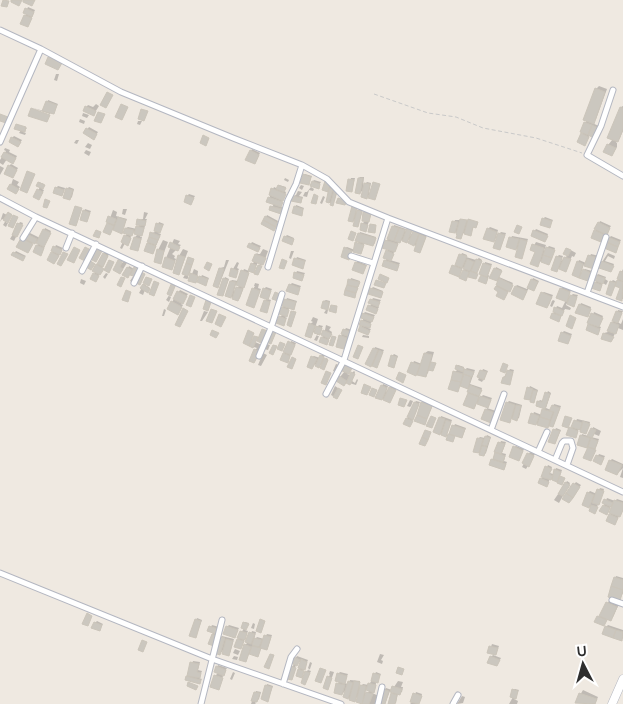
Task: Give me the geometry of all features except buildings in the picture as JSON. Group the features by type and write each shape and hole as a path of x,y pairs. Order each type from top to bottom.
{"main road":[{"path":"612,704 623,679"}],"street":[{"path":"0,30 41,49 142,102 302,164 327,179 349,202 623,307"},
{"path":"0,142 41,49"},
{"path":"613,90 601,126 588,155 623,176"},
{"path":"0,124 7,126"},
{"path":"268,267 288,200 296,184 302,164"},
{"path":"0,198 36,217 271,328 344,360 623,492"},
{"path":"24,238 36,217"},
{"path":"326,394 344,360 388,218"},
{"path":"66,248 72,233"},
{"path":"587,293 606,237"},
{"path":"82,271 96,244"},
{"path":"352,256 373,263"},
{"path":"134,283 142,266"},
{"path":"259,356 271,328 282,294"},
{"path":"491,430 504,394"},
{"path":"538,452 547,432"},
{"path":"555,460 562,442 570,441 573,448 567,465"},
{"path":"0,573 212,659 341,704"},
{"path":"612,600 623,604"},
{"path":"200,704 222,620"},
{"path":"283,684 291,658 297,649"},
{"path":"378,704 382,687"},
{"path":"453,704 458,695"}],"path":[{"path":"374,94 428,113 456,117 483,128 536,138 588,155"}]}
